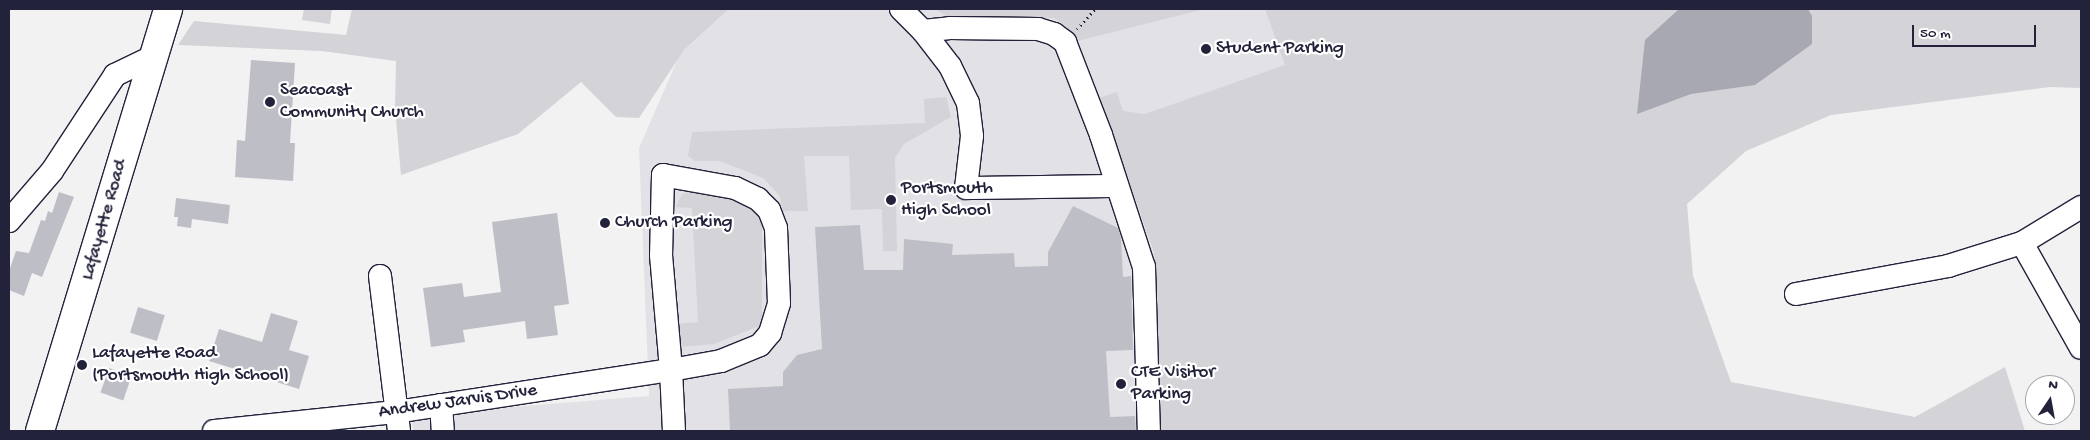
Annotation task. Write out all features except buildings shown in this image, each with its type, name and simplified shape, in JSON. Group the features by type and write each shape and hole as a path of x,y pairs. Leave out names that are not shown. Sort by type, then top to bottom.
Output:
{"main road":[{"name":"Lafayette Road","path":"40,431 95,258 152,57 168,9"}],"street":[{"path":"900,9 923,31 950,66 968,103 972,136 966,188 1117,186"},
{"path":"923,31 950,28 1038,29 1054,34 1064,42 1117,186 1144,267 1149,431"},
{"path":"9,221 52,171 115,75 152,57"},
{"path":"671,370 721,361 760,345 775,321 779,274 776,228 769,210 758,199 713,182 663,174 660,255 671,370 674,431"},
{"path":"1796,294 1948,266 2022,243 2081,207"},
{"path":"2022,243 2081,348"},
{"path":"380,276 397,421"},
{"name":"Andrew Jarvis Drive","path":"214,431 397,421 441,405 671,370"},
{"path":"441,405 443,431"}],"path":[{"path":"1064,42 1095,9"}],"shaded area":[{"path":"304,9 332,9 330,24 302,20"},
{"path":"352,9 729,9 684,50 639,118 616,117 581,82 518,134 401,175 395,108 396,61 322,51 178,45 194,21 346,35"},
{"name":"Portsmouth High School","path":"729,9 1272,9 1292,69 1159,251 1176,431 413,431 412,415 649,396 639,148 680,54"},
{"path":"934,9 1204,9 1074,42 1065,26 1054,18 951,18"},
{"path":"1265,9 2081,9 2081,88 2050,87 1831,115 1746,151 1687,204 1693,276 1731,382 1915,417 2005,367 2025,431 1160,431 1157,278 1154,252 1099,98 1117,92 1123,111 1145,114 1285,65"},
{"path":"1679,9 1808,9 1812,16 1812,44 1755,85 1691,94 1637,114 1645,40"},
{"path":"946,97 951,117 904,144 895,158 897,251 883,251 882,209 851,210 849,156 804,156 808,211 783,211 779,195 763,178 720,161 695,161 688,156 692,132 925,123 924,99"},
{"path":"697,190 710,191 749,207 762,220 762,325 714,344 678,347 676,324 698,322 692,208 676,207 682,194"}],"place":[{"name":"Student Parking","path":"1206,49"},
{"name":"Seacoast Community Church","path":"270,102"},
{"name":"Portsmouth High School","path":"891,200"},
{"name":"Church Parking","path":"605,223"},
{"name":"Lafayette Road (Portsmouth High School)","path":"82,365"},
{"name":"CTE Visitor Parking","path":"1121,384"}]}
